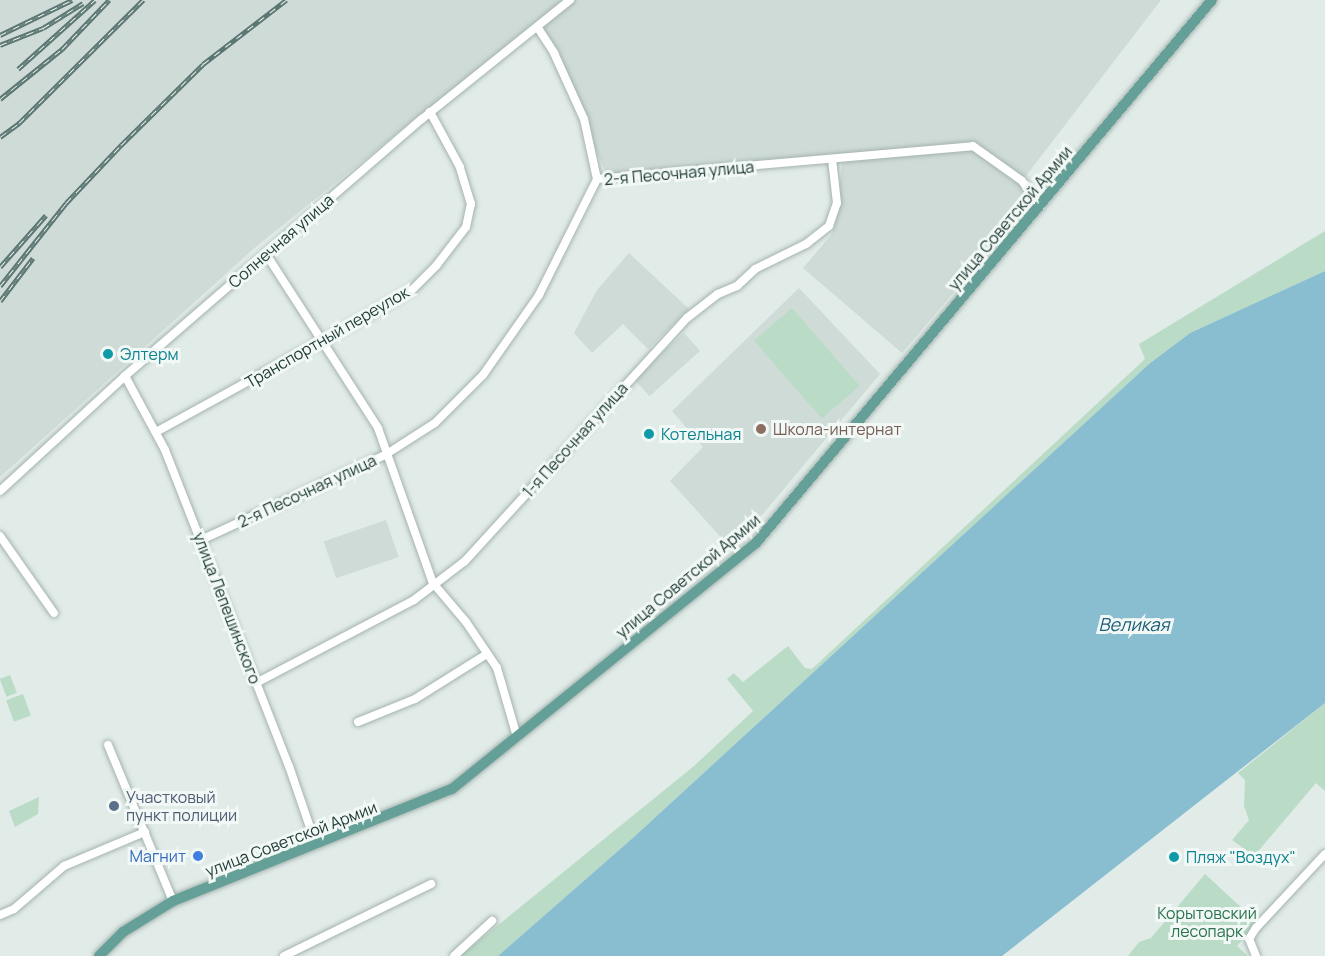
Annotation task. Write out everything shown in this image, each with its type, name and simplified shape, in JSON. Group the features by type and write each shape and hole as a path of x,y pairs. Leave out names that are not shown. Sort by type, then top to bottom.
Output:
{"main road":[{"name":"улица Советской Армии","path":"99,956 123,932 172,901 452,789 756,543 1212,0"}],"street":[{"name":"Солнечная улица","path":"0,491 125,376 430,112 538,28 570,0"},
{"path":"538,28 554,53 584,119 597,179"},
{"name":"Транспортный переулок","path":"156,432 413,289 466,227 471,204 460,167 430,112"},
{"name":"2-я Песочная улица","path":"201,540 385,455 435,423 483,375 539,295 597,179 973,146 1022,181 1040,206"},
{"name":"1-я Песочная улица","path":"256,683 414,600 433,583 465,561 687,318 718,294 737,286 755,269 806,244 829,226 837,203 832,159"},
{"path":"266,254 378,428 385,455 433,583 497,668 517,737"},
{"name":"улица Лепешинского","path":"125,376 156,432 201,540 316,845"},
{"path":"0,536 54,613"},
{"path":"358,722 415,699 487,654"},
{"path":"108,744 172,901"},
{"path":"0,915 14,909 64,866 145,832"},
{"path":"1256,956 1249,939 1256,928 1325,854"},
{"path":"284,956 431,884"},
{"path":"454,956 492,921"}],"shaded area":[{"path":"0,0 1161,0 1022,181 1034,198 902,353 803,268 831,235 836,221 842,163 837,156 607,175 537,21 258,245 0,477"},
{"path":"629,253 689,309 648,349 623,324 592,353 574,333 597,290"},
{"name":"Школа-интернат","path":"799,288 880,374 763,514 727,544 670,481 703,447 672,411"},
{"path":"684,333 700,351 650,396 633,379"},
{"path":"386,520 399,557 336,578 324,541"}],"green space":[{"path":"1325,231 1325,271 1190,333 1149,364 635,836 498,956 460,956 694,766 753,711 727,679 734,673 743,682 788,646 805,668 812,669 1145,359 1139,344"},
{"path":"792,308 860,386 822,419 754,341"},
{"path":"10,675 17,693 7,697 0,679"},
{"path":"23,694 31,716 14,722 6,700"},
{"path":"1325,703 1325,791 1316,783 1254,856 1232,840 1249,820 1244,806 1245,780 1238,773"},
{"path":"39,797 38,814 15,827 9,811"},
{"name":"Корытовский лесопарк","path":"1205,874 1257,922 1237,946 1248,956 1128,956 1139,942 1151,938"}],"water":[{"name":"Великая","path":"1325,271 1325,703 1002,956 498,956 635,836 1149,364 1190,333"}],"railway":[{"path":"0,35 72,0"},
{"path":"18,69 95,0"},
{"path":"0,99 62,49 109,0"},
{"path":"0,137 19,123 143,0"},
{"path":"0,286 66,203 121,145 203,64 286,0"},
{"path":"0,45 43,28 83,3"},
{"path":"0,267 46,215"},
{"path":"0,301 33,258"}],"place":[{"name":"Элтерм","path":"108,354"},
{"name":"Школа-интернат","path":"761,429"},
{"name":"Котельная","path":"649,434"},
{"name":"Участковый пункт полиции","path":"114,806"},
{"name":"Магнит","path":"198,856"},
{"name":"Пляж \"Воздух\"","path":"1174,857"}]}
